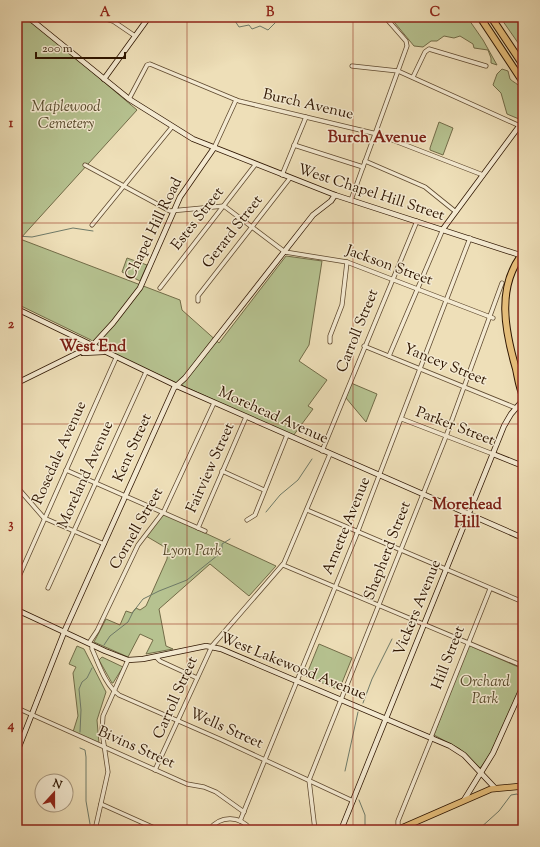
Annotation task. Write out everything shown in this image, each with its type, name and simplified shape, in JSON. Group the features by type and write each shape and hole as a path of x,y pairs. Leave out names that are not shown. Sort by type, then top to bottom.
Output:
{"highway":[{"path":"480,17 523,82"},
{"path":"491,17 523,65"},
{"path":"522,255 508,288 505,315 509,340 523,396"},
{"path":"523,342 523,381"}],"main road":[{"path":"398,830 464,800 495,788 523,786"}],"street":[{"name":"West Chapel Hill Street","path":"28,17 129,99 172,127 214,148 282,176 335,195 522,255"},
{"path":"97,17 113,21 136,36"},
{"path":"104,79 149,17"},
{"path":"286,17 296,17"},
{"path":"351,200 407,43 385,17"},
{"path":"413,77 429,49 486,66"},
{"name":"Burch Avenue","path":"129,99 150,64 236,100 375,134 483,175"},
{"path":"352,66 398,71 521,124 443,229 389,356"},
{"path":"214,148 236,100"},
{"path":"282,176 306,117"},
{"path":"92,226 172,127"},
{"path":"294,145 363,168"},
{"name":"Chapel Hill Road","path":"17,383 92,346 140,288 174,211 187,186 214,148"},
{"path":"365,162 425,187 456,212"},
{"path":"85,165 124,187 174,211 224,206"},
{"name":"Estes Street","path":"160,288 255,165"},
{"name":"Gerard Street","path":"198,301 198,296 290,178"},
{"name":"Kent Street","path":"17,752 65,632 175,386 185,378 313,215 331,201 335,195"},
{"name":"Jackson Street","path":"224,206 284,252 347,262 492,318"},
{"name":"Carroll Street","path":"322,451 364,346 417,221"},
{"name":"Arnette Avenue","path":"240,821 358,532 470,238"},
{"path":"330,342 330,336 342,305 347,262"},
{"name":"Shepherd Street","path":"315,830 309,780 380,605 464,386 492,318 502,283"},
{"name":"Morehead Avenue","path":"17,309 60,328 103,352 175,386 523,538"},
{"name":"Yancey Street","path":"364,346 517,407"},
{"path":"77,353 103,352"},
{"name":"Rosedale Avenue","path":"17,581 116,358"},
{"name":"Moreland Avenue","path":"48,588 146,372"},
{"name":"Vickers Avenue","path":"341,830 506,422 523,400"},
{"name":"Cornell Street","path":"90,644 138,545 163,512 214,403"},
{"name":"Fairview Street","path":"198,528 246,417"},
{"name":"Parker Street","path":"402,419 523,466"},
{"path":"247,520 255,515 287,435"},
{"name":"Carroll Street","path":"156,770 212,646 283,565 330,454"},
{"path":"66,470 205,531"},
{"path":"222,471 264,490"},
{"path":"17,487 44,518 104,544"},
{"path":"307,510 523,602"},
{"path":"283,565 523,666"},
{"name":"Hill Street","path":"398,830 398,820 490,588"},
{"name":"West Lakewood Avenue","path":"17,610 128,660 156,657 212,646 431,737 460,752 495,788"},
{"path":"90,644 114,691"},
{"path":"156,657 160,661 197,678"},
{"path":"95,830 108,772 102,731 103,716 125,671 128,660"},
{"path":"464,800 493,753 523,686"},
{"name":"Wells Street","path":"114,691 353,801"},
{"name":"Bivins Street","path":"17,708 187,784 204,787 216,792 244,812"},
{"path":"100,804 159,830"},
{"path":"209,830 216,823 230,819 240,821 251,830"}],"green space":[{"name":"Maplewood Cemetery","path":"17,17 25,17 46,33 137,110 20,239 180,300 182,310 219,343 286,256 322,261 309,345 299,361 327,380 308,406 313,409 293,436 102,349 91,340 17,304"},
{"path":"390,17 467,17 483,40 497,65 491,63 488,50 474,48 473,44 460,36 454,38 444,36 437,41 431,41 423,47 414,46"},
{"path":"500,17 505,17 510,21 518,18 523,19 523,50"},
{"path":"502,69 508,71 510,79 522,90 524,103 519,119 507,114 501,93 493,85 497,74"},
{"path":"439,122 453,128 443,155 430,150"},
{"path":"127,258 147,265 140,281 122,272"},
{"path":"351,383 377,394 366,422 346,398"},
{"name":"Lyon Park","path":"164,514 276,566 249,596 210,564 159,609 166,646 173,649 146,654 153,640 140,634 128,657 94,642 106,619 120,625 126,611 132,613 136,608 140,610 146,606 167,559 168,549 146,536"},
{"path":"319,644 352,658 339,690 306,676"},
{"name":"Orchard Park","path":"468,645 523,669 523,682 516,701 498,740 480,768 460,749 434,735"},
{"path":"77,646 84,649 106,692 97,720 99,744 73,732 78,716 73,673 76,667 69,664"},
{"path":"102,657 123,667 113,683 99,660"}],"waterway":[{"path":"228,17 229,20 235,21 239,27 249,25 252,29 260,26 268,30 275,23"},
{"path":"17,236 32,237 73,228 93,231"},
{"path":"266,512 280,495 298,480 312,459"},
{"path":"104,645 110,636 128,622 133,612 143,599 187,580 218,555 222,548 222,544 230,539"},
{"path":"363,703 372,679 392,639"},
{"path":"80,732 81,710 79,689 92,668"},
{"path":"345,771 358,712"},
{"path":"80,748 85,750 86,757 86,801 90,824"},
{"path":"478,830 499,811 511,795 517,794 523,799"},
{"path":"359,800 365,815 365,830"}],"district":[{"name":"Burch Avenue","path":"377,138"},
{"name":"West End","path":"93,347"},
{"name":"Morehead Hill","path":"467,514"}]}
